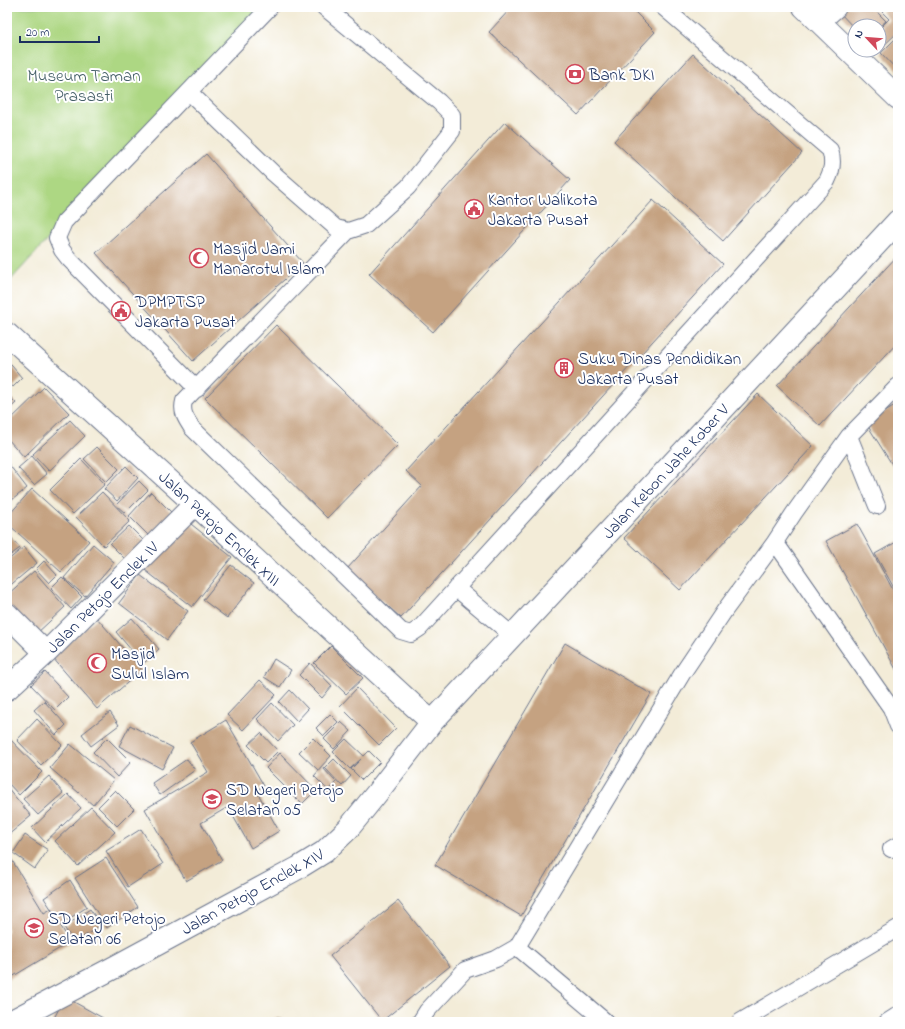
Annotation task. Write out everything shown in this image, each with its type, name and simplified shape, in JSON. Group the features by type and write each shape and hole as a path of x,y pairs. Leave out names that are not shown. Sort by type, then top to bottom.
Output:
{"street":[{"path":"819,12 898,98"},
{"name":"Jalan Kebon Jahe Kober V","path":"432,722 898,221"},
{"name":"Jalan Petojo Enclek XIII","path":"7,334 195,504 432,722"},
{"name":"Jalan Petojo Enclek IV","path":"7,689 46,653 195,504"},
{"path":"7,614 46,653"},
{"name":"Jalan Petojo Enclek XIV","path":"10,1022 298,868 324,852 348,829 432,722"}],"lane":[{"path":"197,389 62,250 57,238 64,222 270,7"},
{"path":"324,7 439,102 452,115 452,131 408,187 366,225 348,231 184,401 183,410 185,417 192,428 401,631 411,634 456,588 827,182 831,173 833,158 830,150 663,7"},
{"path":"189,92 273,173 336,228 348,231"},
{"path":"420,1022 427,1011 466,970 496,958 517,947 682,674 725,610 775,542 849,436 898,386"},
{"path":"849,436 877,506"},
{"path":"775,542 894,707 898,726"},
{"path":"456,588 512,635"},
{"path":"740,1022 898,928"},
{"path":"517,947 606,1022"},
{"path":"887,1022 898,1015"}],"green space":[{"name":"Museum Taman Prasasti","path":"7,7 260,7 7,284"}],"building":[{"name":"Bank DKI","path":"512,7 630,7 655,32 578,115 489,32"},
{"path":"843,7 872,7 883,18 847,18 847,21 838,11"},
{"path":"887,7 898,7 898,32 887,42 887,21 889,19 882,12"},
{"path":"898,36 898,71 886,58 887,58 887,47"},
{"path":"693,54 802,153 723,241 614,141"},
{"path":"505,122 570,180 433,332 369,274"},
{"name":"Masjid Jami Manarotul Islam","path":"206,154 303,263 193,361 96,253"},
{"name":"Suku Dinas Pendidikan Jakarta Pusat","path":"653,200 723,264 401,618 347,569 422,486 406,471"},
{"path":"898,255 898,342 820,426 777,386"},
{"path":"276,325 398,445 327,518 205,398"},
{"path":"7,360 22,378 13,387 7,380"},
{"path":"44,387 69,413 24,457 7,438 7,423"},
{"path":"7,394 16,403 7,411"},
{"path":"758,394 813,446 680,590 624,538"},
{"path":"898,403 898,474 866,423"},
{"path":"70,420 85,436 49,471 33,454"},
{"path":"97,447 119,469 106,482 84,459"},
{"path":"32,456 47,474 34,485 18,468"},
{"path":"81,459 105,484 73,514 50,490"},
{"path":"7,462 27,488 7,504"},
{"path":"126,466 138,478 117,501 104,489"},
{"path":"139,481 148,490 125,513 116,505"},
{"path":"32,489 89,541 61,572 7,523 7,517"},
{"path":"102,492 130,521 104,546 76,517"},
{"path":"151,492 172,513 149,536 129,516"},
{"path":"186,520 232,557 192,607 145,570"},
{"path":"857,524 898,599 898,673 826,541"},
{"path":"129,526 145,542 127,561 110,544"},
{"path":"7,533 20,548 8,557 7,555"},
{"path":"898,541 898,595 875,554"},
{"path":"93,544 114,562 85,596 64,578"},
{"path":"24,547 37,563 7,588 7,561"},
{"path":"44,561 57,575 49,583 36,569"},
{"path":"231,565 254,583 227,618 203,600"},
{"path":"34,571 65,607 35,635 7,603 7,595"},
{"path":"140,575 188,611 167,640 119,603"},
{"path":"62,577 82,597 71,609 51,588"},
{"name":"Masjid Sulul Islam","path":"97,618 142,670 97,709 52,657"},
{"path":"132,618 159,649 143,664 116,632"},
{"path":"565,643 651,694 521,916 435,865"},
{"path":"331,646 363,678 346,694 314,663"},
{"path":"274,659 291,670 280,687 264,677"},
{"path":"310,663 332,686 322,698 299,675"},
{"path":"45,672 68,697 55,710 31,685"},
{"path":"260,680 276,695 243,730 227,715"},
{"path":"357,688 396,728 379,745 340,706"},
{"path":"290,690 308,709 297,721 279,702"},
{"path":"44,701 66,725 56,735 34,710"},
{"path":"272,703 293,725 278,741 257,719"},
{"path":"110,712 119,725 91,746 82,734"},
{"path":"330,714 338,722 324,736 316,728"},
{"path":"37,719 62,745 41,765 17,740"},
{"name":"SD Negeri Petojo Selatan 05","path":"226,720 264,786 256,790 279,831 251,848 228,807 201,823 222,860 186,881 145,809 208,772 190,742"},
{"path":"341,722 351,731 334,749 324,739"},
{"path":"130,725 173,748 162,769 119,746"},
{"path":"261,733 278,751 266,763 248,745"},
{"path":"7,736 42,772 19,795 7,782"},
{"path":"107,738 131,762 117,777 93,752"},
{"path":"313,738 331,756 318,770 299,752"},
{"path":"346,739 364,756 369,751 380,762 362,780 351,769 361,759 350,769 333,752"},
{"path":"70,744 114,780 93,805 50,768"},
{"path":"280,753 316,790 302,804 266,768"},
{"path":"187,759 195,770 160,795 152,783"},
{"path":"334,759 351,776 342,786 325,768"},
{"path":"322,767 336,782 328,790 314,776"},
{"path":"49,776 63,793 38,815 23,799"},
{"path":"7,787 31,816 7,836"},
{"path":"115,790 134,809 117,826 98,807"},
{"path":"68,794 81,808 45,842 32,828"},
{"path":"91,807 115,832 78,866 55,841"},
{"path":"141,829 163,864 128,887 106,851"},
{"path":"25,835 48,850 35,869 13,853"},
{"name":"SD Negeri Petojo Selatan 06","path":"7,852 44,913 51,909 70,942 7,980"},
{"path":"106,858 138,907 107,928 75,878"},
{"path":"70,880 87,907 61,924 44,898"},
{"path":"398,901 450,966 382,1021 330,956"},
{"path":"90,909 101,925 74,943 64,927"},
{"path":"65,997 110,1022 52,1022"},
{"path":"278,1017 288,1022 265,1022"}],"place":[{"name":"Bank DKI","path":"575,74"},
{"name":"Kantor Walikota Jakarta Pusat","path":"474,209"},
{"name":"Masjid Jami Manarotul Islam","path":"199,258"},
{"name":"DPMPTSP Jakarta Pusat","path":"121,311"},
{"name":"Suku Dinas Pendidikan Jakarta Pusat","path":"564,368"},
{"name":"Masjid Sulul Islam","path":"97,663"},
{"name":"SD Negeri Petojo Selatan 05","path":"212,799"},
{"name":"SD Negeri Petojo Selatan 06","path":"34,928"}]}
